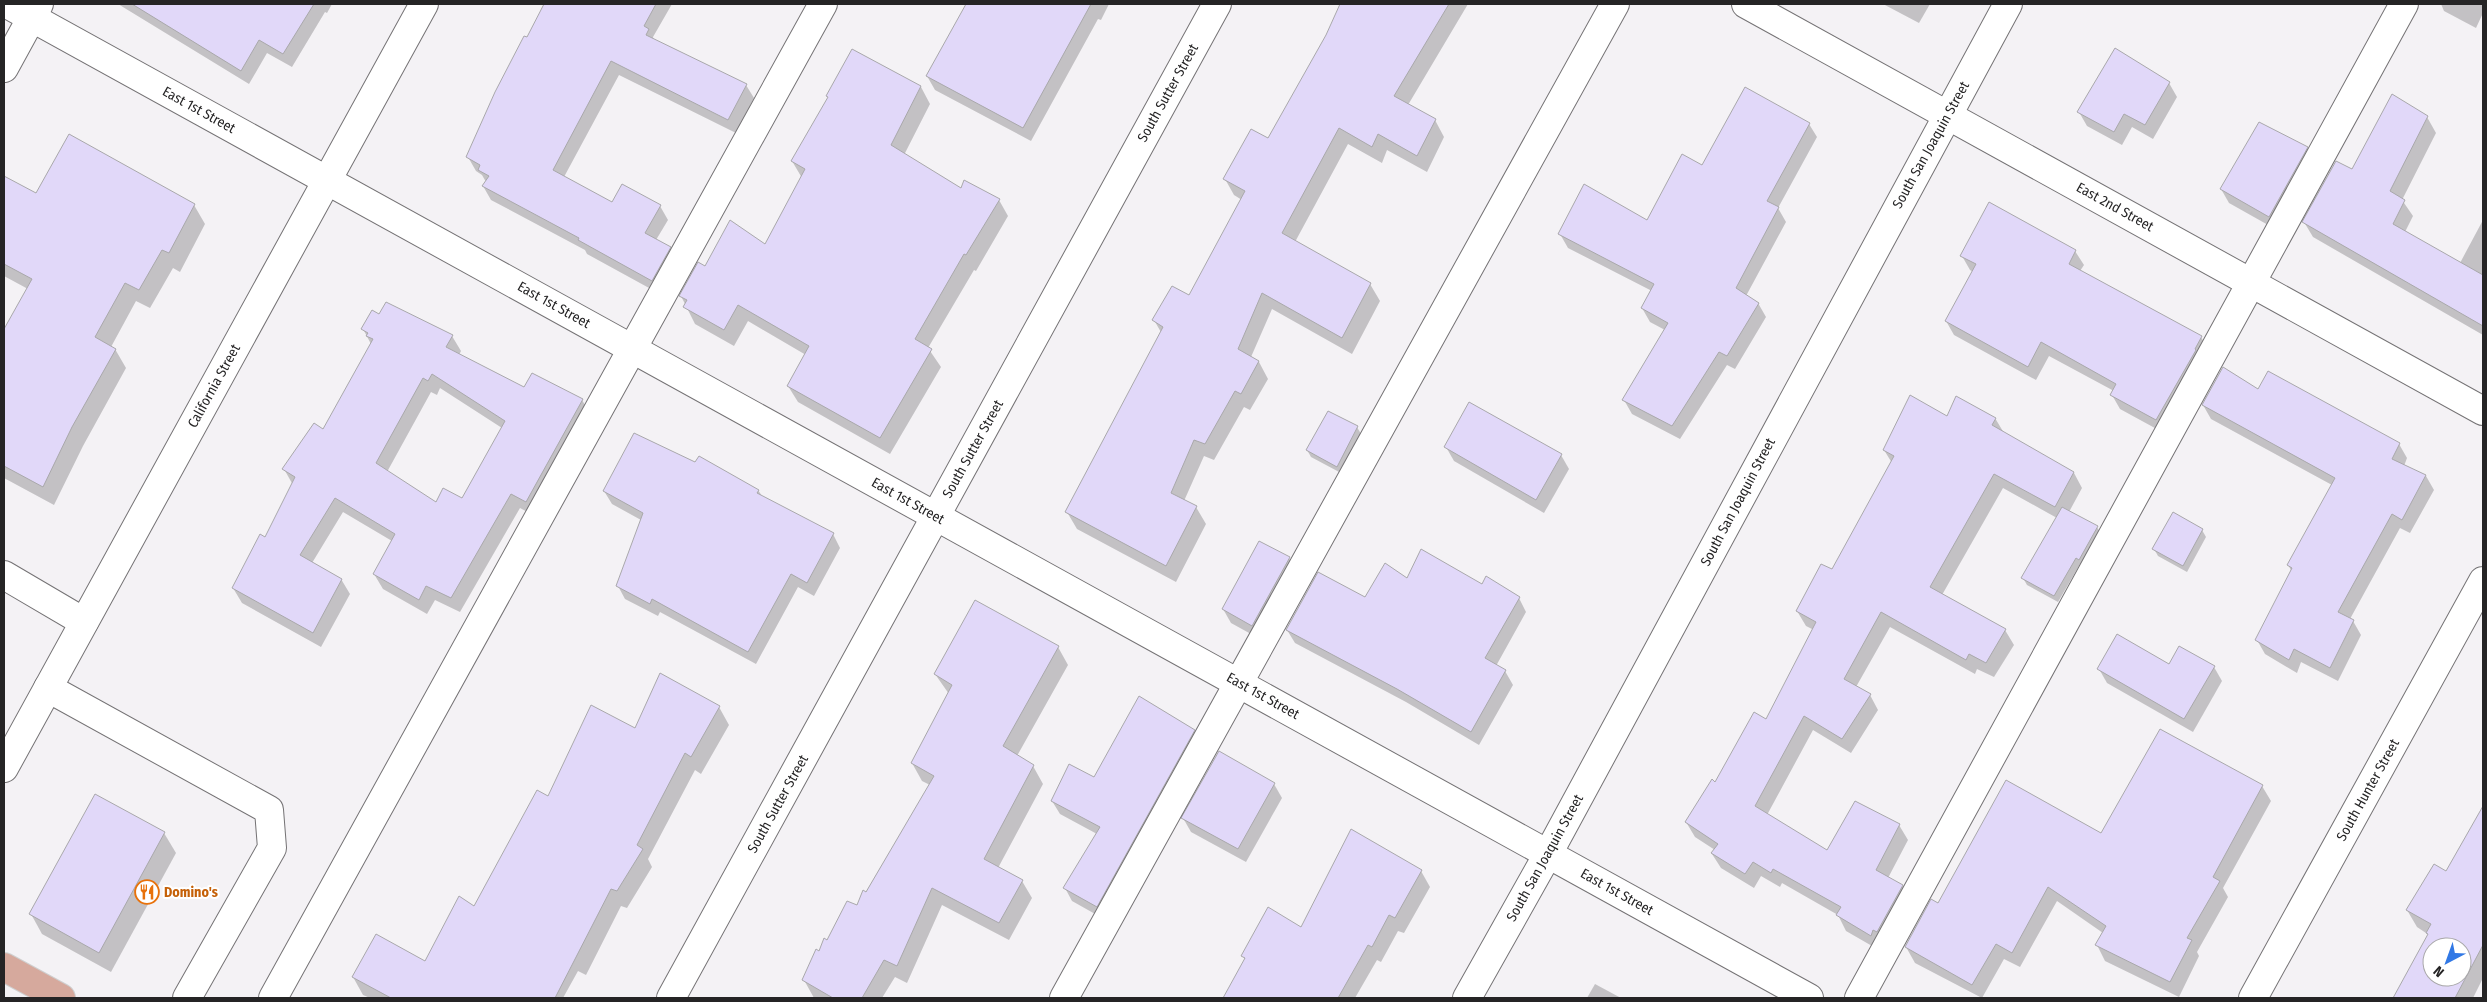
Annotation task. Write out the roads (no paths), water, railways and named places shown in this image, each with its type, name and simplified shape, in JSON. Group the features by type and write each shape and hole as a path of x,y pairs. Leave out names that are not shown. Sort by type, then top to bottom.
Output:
{"main road":[{"path":"4,967 61,998"}],"street":[{"name":"East 1st Street","path":"7,4 35,10 327,180 1809,998"},
{"name":"California Street","path":"7,755 48,688 424,4"},
{"path":"273,998 823,4"},
{"name":"South Sutter Street","path":"671,998 1217,4"},
{"path":"1064,998 1240,684 1615,4"},
{"name":"East 2nd Street","path":"1746,4 2483,411"},
{"name":"South San Joaquin Street","path":"1466,998 1548,854 2008,4"},
{"path":"1859,998 2404,4"},
{"path":"4,68 35,10"},
{"path":"4,575 84,622"},
{"name":"South Hunter Street","path":"2253,998 2483,581"},
{"path":"48,688 269,810 272,848 187,998"}],"place":[{"name":"Domino's","path":"147,892"}]}
